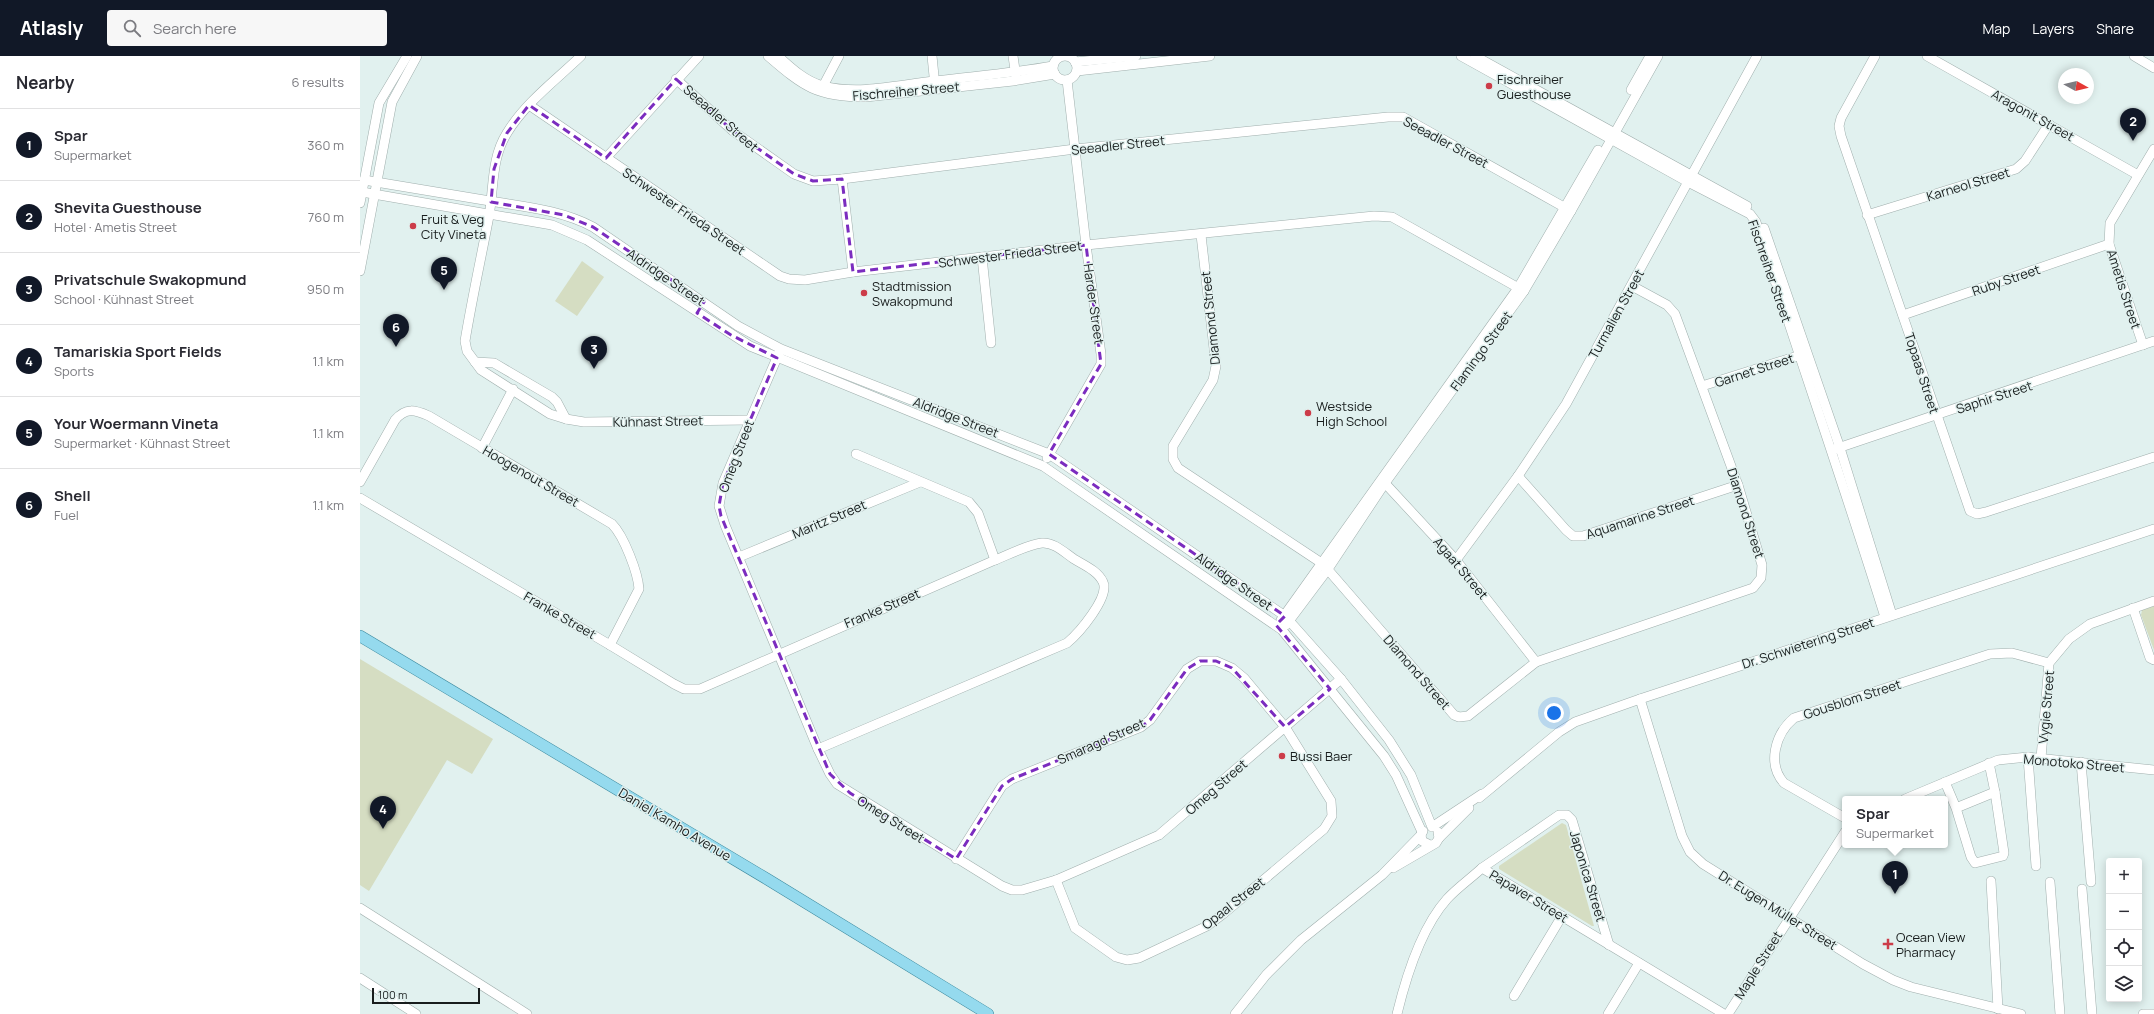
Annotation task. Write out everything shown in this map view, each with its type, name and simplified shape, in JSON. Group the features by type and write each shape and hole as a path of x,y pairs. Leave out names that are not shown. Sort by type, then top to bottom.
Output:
{"main road":[{"name":"Daniel Kamho Avenue","path":"360,636 760,875 988,1014"}],"street":[{"path":"360,203 380,103 393,77 407,56"},
{"path":"360,271 387,118 392,102 402,81 418,56"},
{"name":"Kühnast Street","path":"581,56 529,105 514,123 501,143 494,169 489,214 464,342 467,351 481,370 550,414 566,419 584,422 749,420"},
{"path":"606,158 676,79 699,56"},
{"name":"Fischreiher Street","path":"768,56 796,80 821,89 846,90 935,85 1016,77 1054,70"},
{"name":"Fischreiher Street","path":"778,56 802,76 821,89"},
{"path":"821,89 839,56"},
{"path":"932,56 935,85"},
{"path":"1013,56 1016,77"},
{"path":"1065,56 1072,58 1076,66 1074,77 1067,80 1058,78 1054,70 1056,60 1065,56"},
{"path":"1076,66 1136,56"},
{"path":"1076,66 1210,56"},
{"name":"Fischreiher Street","path":"1461,56 1690,178 1750,214 1756,222 1836,449 1889,616"},
{"name":"Fischreiher Street","path":"1475,56 1610,135"},
{"name":"Turmalien Street","path":"1456,560 1518,476 1566,404 1757,56"},
{"name":"Topaas Street","path":"1874,56 1841,118 1839,126 1867,215 1970,511 1977,514 2154,457"},
{"name":"Aragonit Street","path":"1927,56 2138,175"},
{"path":"2134,56 2154,68"},
{"name":"Flamingo Street","path":"1279,628 1325,567 1383,481 1521,290 1610,135 1650,58"},
{"path":"393,77 402,81"},
{"name":"Seeadler Street","path":"676,79 733,131 794,174 813,181 842,180 1075,149 1388,117 1403,117 1568,210"},
{"name":"Harder Street","path":"1043,466 1101,364 1067,80"},
{"name":"Schwester Frieda Street","path":"529,105 780,276 789,279 801,280 853,272 1086,245 1201,235 1374,216 1392,217 1521,290"},
{"name":"Karneol Street","path":"1867,215 2016,169 2025,162 2049,124"},
{"name":"Ametis Street","path":"2143,345 2109,244 2110,223 2154,148"},
{"name":"Aldridge Street","path":"364,180 564,214 593,227 738,326 781,348 1050,454 1287,618 1340,679 1401,757 1432,827"},
{"path":"842,180 853,272"},
{"name":"Aldridge Street","path":"362,192 552,225 570,231 587,240 732,336 777,358 1043,466 1279,628 1384,756 1396,775 1422,833"},
{"name":"Diamond Street","path":"1201,235 1216,366 1213,380 1173,446 1173,459 1178,468 1325,567 1454,715 1459,717 1468,716 1536,662 1753,588 1761,578 1762,565 1738,485 1675,314 1667,305 1632,286"},
{"name":"Ruby Street","path":"1903,315 2109,244"},
{"path":"982,257 991,343"},
{"path":"697,313 704,302"},
{"name":"Saphir Street","path":"1836,449 2154,341"},
{"name":"Omeg Street","path":"781,348 723,483 719,506 725,525 818,749 830,774 837,784 956,859 1012,890 1022,890 1056,880 1159,835 1340,679"},
{"name":"Garnet Street","path":"1702,386 1802,354"},
{"path":"475,362 494,363 552,397 557,402 566,419"},
{"path":"482,448 513,390"},
{"name":"Hoogenout Street","path":"360,482 395,420 408,410 429,416 606,520 617,529 638,580 639,589 610,645"},
{"path":"856,454 970,502 978,513 995,560"},
{"name":"Aquamarine Street","path":"1518,476 1572,536 1583,536 1738,485"},
{"name":"Agaat Street","path":"1383,481 1456,560 1536,662"},
{"name":"Maritz Street","path":"739,557 920,482"},
{"name":"Franke Street","path":"360,498 674,684 690,690 700,688 995,560 1040,543 1048,543 1098,574 1104,583 1104,592 1101,601 1075,637 1067,643 818,749"},
{"name":"Dr. Schwietering Street","path":"1432,827 1482,794 1559,732 1575,722 1889,616 2154,529"},
{"name":"Vygie Street","path":"2041,758 2049,662 2069,639 2090,624 2154,601"},
{"path":"2133,608 2150,658 2154,660"},
{"name":"Gousblom Street","path":"1842,816 1784,783 1777,775 1774,763 1776,745 1783,727 1794,718 1990,654 2012,653 2049,662"},
{"name":"Smaragd Street","path":"956,859 1002,786 1012,779 1141,726 1150,720 1187,669 1200,661 1216,661 1232,668 1244,678 1285,726"},
{"name":"Dr. Eugen Müller Street","path":"1640,699 1682,836 1690,852 1703,864 1789,916 1863,964 1893,980 1912,987 2020,1014"},
{"name":"Opaal Street","path":"1056,880 1075,928 1116,957 1127,960 1139,958 1207,926 1324,830 1332,816 1331,801 1285,726"},
{"path":"2028,757 2036,866"},
{"name":"Monotoko Street","path":"1912,796 1998,760 2028,757 2154,770"},
{"path":"2081,762 2091,882"},
{"path":"1945,782 1956,808 1971,857 1975,863 2001,858 2004,853 1989,763"},
{"path":"1956,808 1995,792"},
{"name":"Dr. Schwietering Street","path":"1439,838 1482,794"},
{"name":"Japonica Street","path":"1482,868 1559,815 1567,815 1572,820 1609,945"},
{"path":"1235,1014 1266,975 1301,940 1382,875 1430,845 1436,843 1439,838 1437,830 1432,827 1427,828 1382,875"},
{"path":"1422,833 1424,843 1430,845"},
{"path":"1789,916 1842,836"},
{"name":"Papaver Street","path":"1397,1014 1406,979 1436,913 1448,899 1482,868 1724,1014"},
{"path":"1991,881 1998,1009"},
{"path":"2050,882 2060,1014"},
{"path":"2082,889 2092,1014"},
{"path":"360,908 527,1014"},
{"path":"1514,996 1562,916"},
{"name":"Maple Street","path":"1728,1014 1789,916"},
{"path":"1608,1014 1639,962"},
{"path":"360,978 416,1014"},
{"path":"2143,1014 2154,1014"}],"highlighted area":[{"path":"676,79 733,131 794,174 813,181 842,179 853,272 1086,245 1101,364 1049,454 1285,616 1276,625 1330,689 1285,727 1232,668 1216,661 1200,661 1187,669 1150,720 1141,727 1012,779 1002,786 956,859 850,793 830,774 721,516 719,506 723,483 777,358 731,335 697,313 704,302 593,227 564,215 491,202 494,169 507,133 529,105 606,158"}],"green space":[{"path":"582,261 604,277 577,316 555,301"},
{"path":"2154,606 2154,650 2141,615 2142,610"},
{"path":"360,659 493,739 472,774 447,760 369,891 360,885"},
{"path":"1562,823 1566,825 1594,926 1499,869 1499,866"}],"place":[{"name":"Fischreiher Guesthouse","path":"1489,86"},
{"name":"Shevita Guesthouse","path":"2133,141"},
{"name":"Fruit & Veg City Vineta","path":"413,226"},
{"name":"Your Woermann Vineta","path":"444,290"},
{"name":"Stadtmission Swakopmund","path":"864,293"},
{"name":"Shell","path":"396,347"},
{"name":"Privatschule Swakopmund","path":"594,369"},
{"name":"Westside High School","path":"1308,413"},
{"name":"Bussi Baer","path":"1282,756"},
{"name":"Tamariskia Sport Fields","path":"383,829"},
{"name":"Spar","path":"1895,894"},
{"name":"Ocean View Pharmacy","path":"1888,944"}]}
